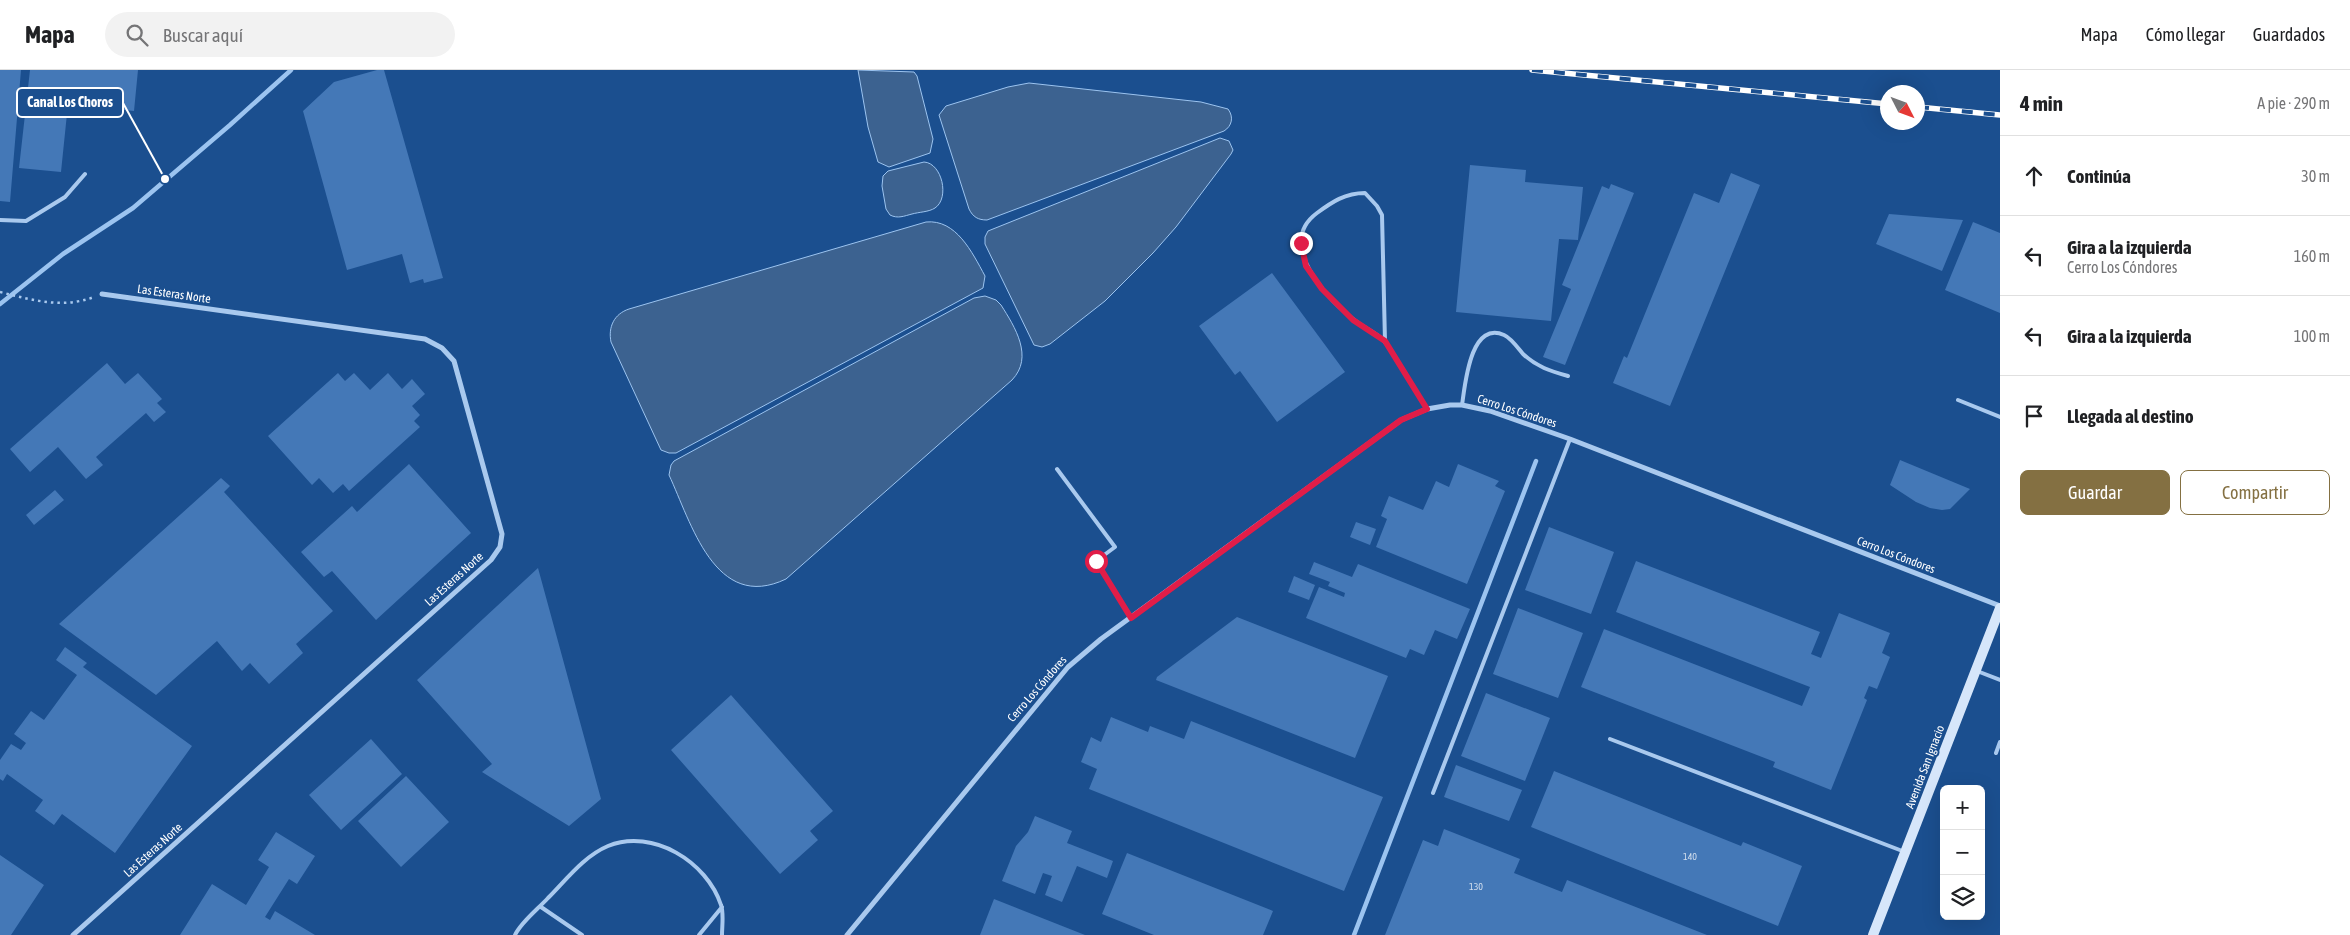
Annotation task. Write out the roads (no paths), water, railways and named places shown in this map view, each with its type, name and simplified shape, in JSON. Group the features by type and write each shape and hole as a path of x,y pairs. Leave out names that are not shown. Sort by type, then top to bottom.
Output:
{"main road":[{"name":"Avenida San Ignacio","path":"1873,935 2000,607"}],"street":[{"name":"Las Esteras Norte","path":"73,935 491,560 500,547 502,534 454,361 442,348 425,339 102,294"},
{"name":"Cerro Los Cóndores","path":"847,935 1056,680 1080,656 1401,420 1427,409 1462,405 1490,411 1570,440 2000,607"}],"lane":[{"path":"0,220 26,221 64,197 85,174"},
{"path":"1385,341 1382,215 1377,206 1365,193 1353,193 1335,200 1313,216 1305,227 1301,243 1306,266 1322,289 1353,320 1385,341 1427,409"},
{"path":"1462,405 1471,352 1483,337 1495,333 1504,335 1543,369 1568,376"},
{"path":"1958,400 2000,417"},
{"path":"1433,793 1570,440"},
{"path":"1057,469 1115,547 1096,561 1131,618"},
{"path":"1976,671 2000,680"},
{"path":"1610,739 1905,852"},
{"path":"1996,753 2000,742"},
{"path":"515,935 587,858 609,846 638,840 680,854 712,884 722,906 722,935"},
{"path":"699,935 722,906"},
{"path":"541,907 582,935"}],"water":[{"path":"858,70 914,72 917,76 933,139 930,153 889,167 878,162 868,127"},
{"path":"1029,83 1201,102 1228,109 1231,121 1229,127 1224,131 987,220 978,219 969,209 939,115 946,106 1008,87"},
{"path":"1220,138 1229,141 1233,150 1231,154 1176,227 1153,253 1105,301 1050,344 1042,347 1034,345 985,244 985,237 988,231"},
{"path":"924,162 935,168 939,174 943,189 940,203 935,208 927,211 901,217 890,215 886,209 882,186 883,176 888,171"},
{"path":"926,222 937,222 946,226 962,239 975,257 985,276 983,288 676,453 661,450 611,342 611,326 619,314 629,309"},
{"path":"985,296 996,300 1001,305 1012,323 1020,342 1022,362 1012,380 786,579 761,586 741,584 724,573 709,557 697,538 687,516 669,475 674,461 974,298"}],"waterway":[{"path":"0,304 63,254 133,208 291,70"},
{"path":"1354,935 1536,461"}],"railway":[{"path":"1532,70 1880,103"},
{"path":"1925,108 2000,115"}],"place":[{"name":"Canal Los Choros","path":"165,179"}]}
